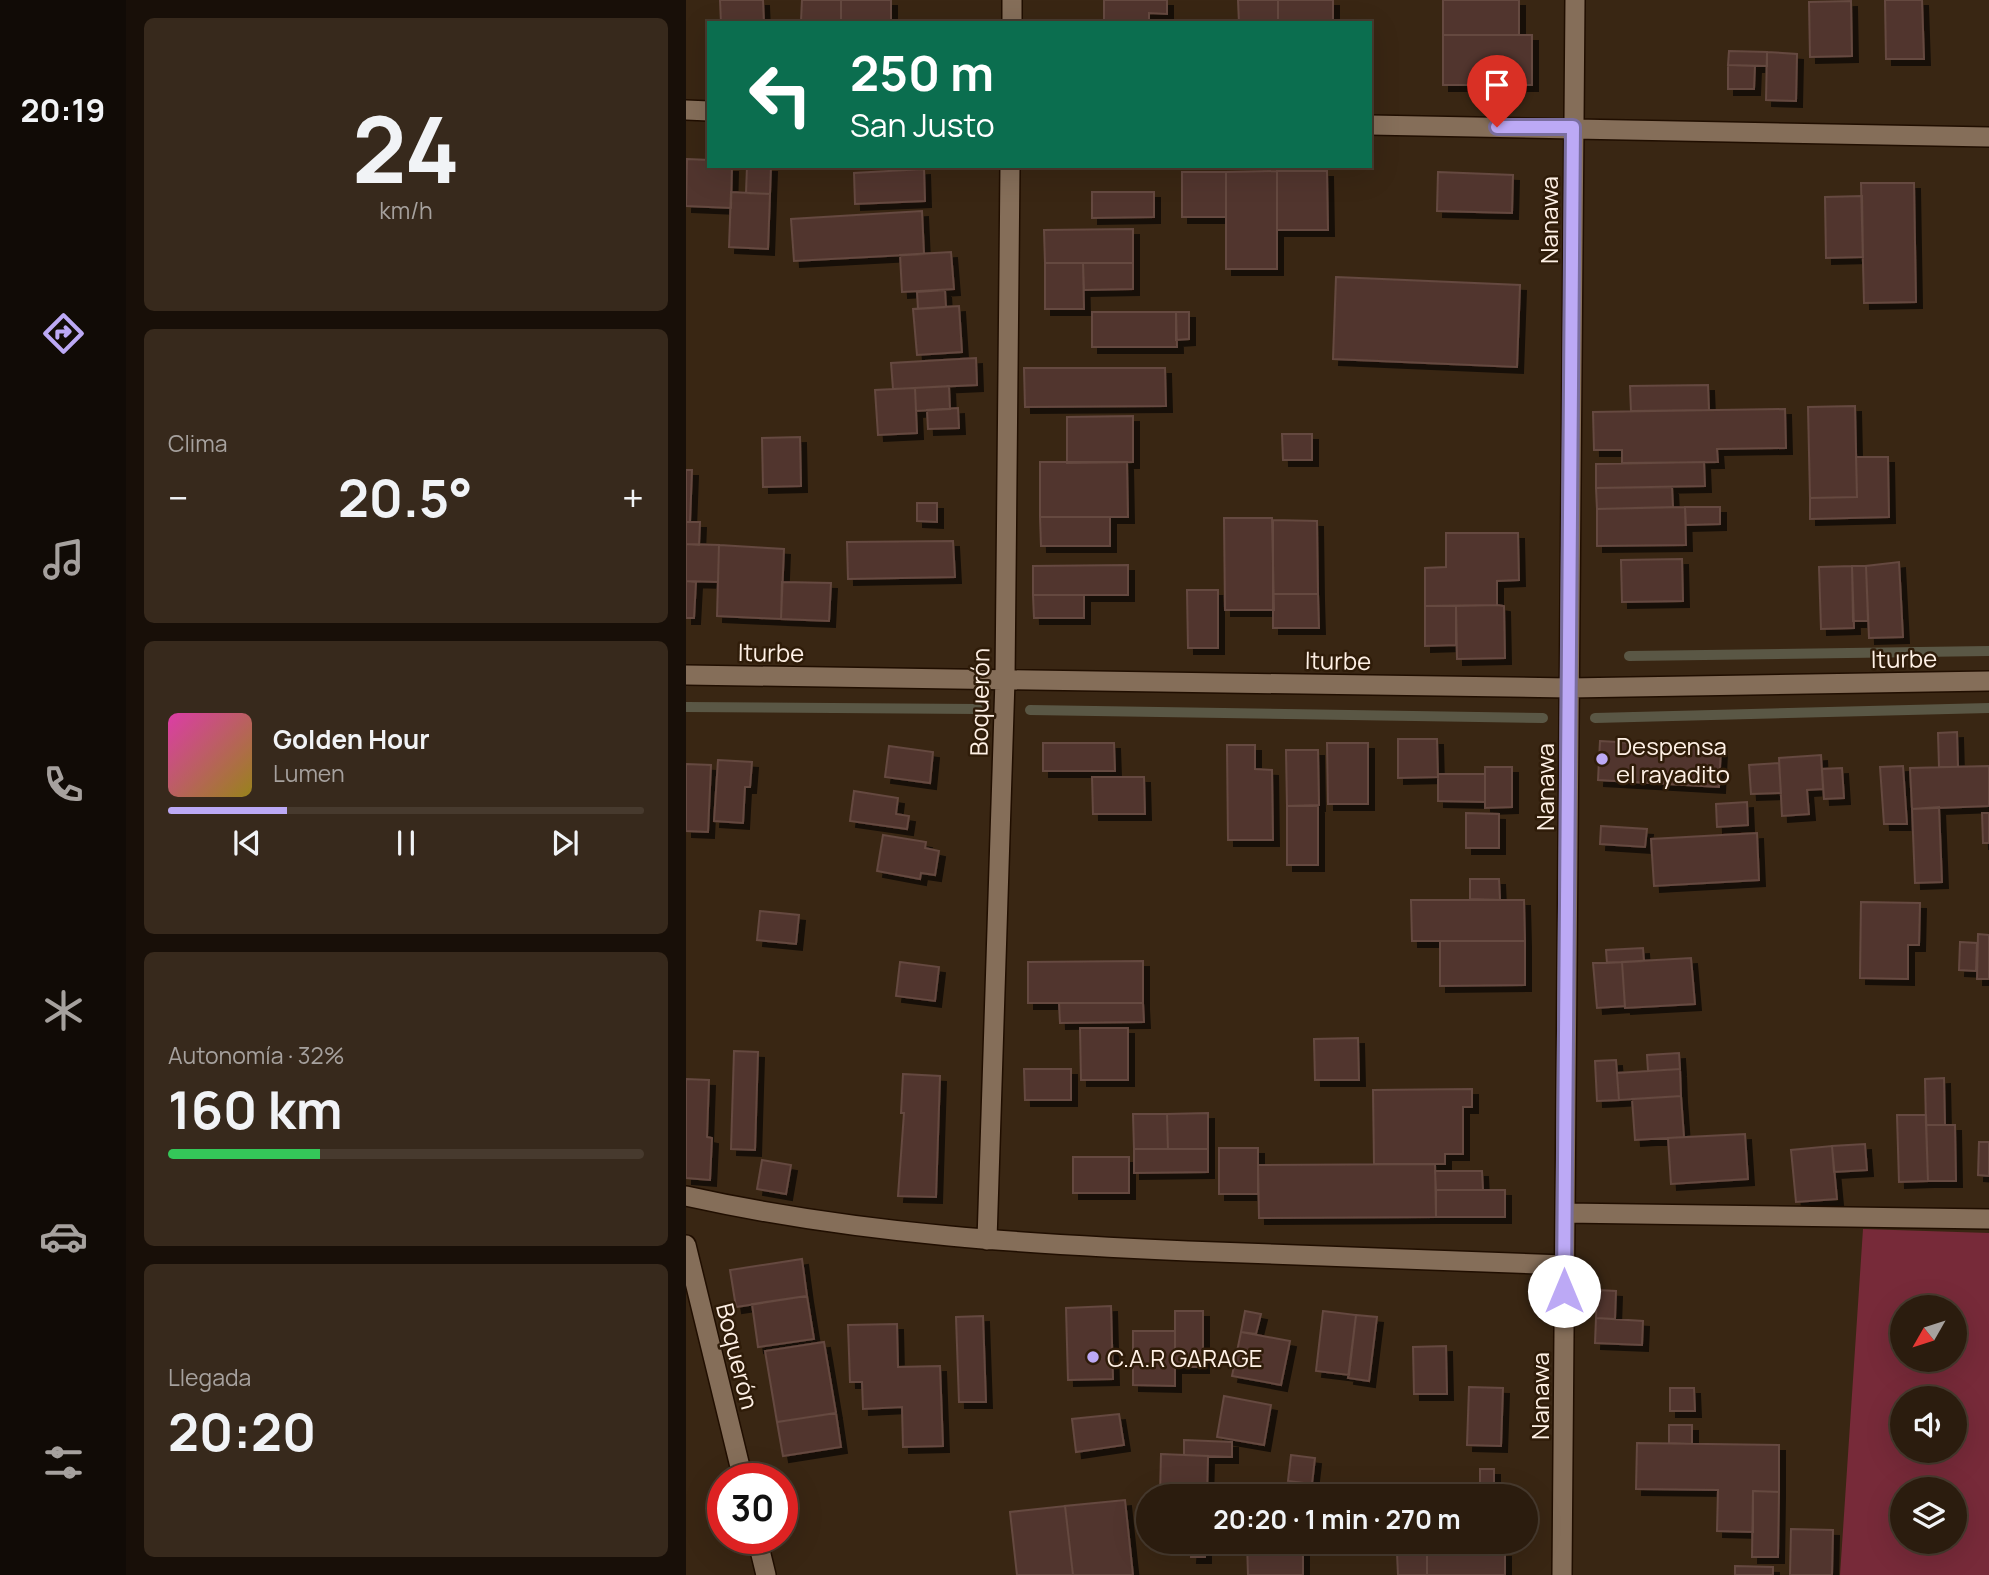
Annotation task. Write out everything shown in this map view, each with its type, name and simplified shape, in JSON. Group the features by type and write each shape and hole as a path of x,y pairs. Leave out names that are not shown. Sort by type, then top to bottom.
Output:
{"street":[{"path":"1012,0 1012,21"},
{"name":"Nanawa","path":"1562,1575 1575,0"},
{"path":"686,110 707,111"},
{"path":"1372,125 1989,137"},
{"name":"Boquerón","path":"987,1240 1005,680 1010,168"},
{"name":"Iturbe","path":"686,675 1569,688 1989,681"},
{"path":"686,1196 777,1216 987,1240 1091,1247 1564,1265"},
{"path":"1565,1213 1989,1219"},
{"name":"Boquerón","path":"686,1245 739,1463"},
{"path":"761,1554 766,1575"}],"shaded area":[{"path":"1863,1229 1989,1233 1989,1575 1840,1575"}],"building":[{"path":"720,0 763,0 764,21 721,21"},
{"path":"802,0 841,0 841,21 801,21"},
{"path":"841,0 891,0 891,21 841,21"},
{"path":"1104,0 1167,0 1167,14 1149,13 1149,21 1104,21"},
{"path":"1238,0 1278,0 1278,21 1239,21"},
{"path":"1278,0 1333,0 1333,21 1278,21"},
{"path":"1443,0 1519,0 1519,35 1443,35"},
{"path":"1885,0 1922,0 1924,59 1886,59"},
{"path":"1851,1 1852,56 1810,57 1809,2"},
{"path":"1443,35 1532,35 1532,85 1443,85"},
{"path":"1729,51 1767,52 1767,66 1728,65"},
{"path":"1767,52 1797,54 1796,101 1766,100"},
{"path":"1728,65 1755,66 1754,89 1728,89"},
{"path":"687,159 707,160 707,168 732,168 731,208 686,206"},
{"path":"747,168 771,168 770,194 746,193"},
{"path":"924,169 925,201 855,204 854,173"},
{"path":"1277,171 1327,171 1328,230 1277,230"},
{"path":"1277,171 1277,269 1226,269 1226,172"},
{"path":"1182,172 1226,172 1226,217 1182,217"},
{"path":"1438,172 1513,175 1512,213 1437,211"},
{"path":"1861,183 1914,183 1916,302 1864,303"},
{"path":"731,192 770,194 768,249 729,247"},
{"path":"1092,192 1154,192 1154,217 1092,218"},
{"path":"1862,196 1863,257 1826,258 1825,197"},
{"path":"922,211 924,254 794,261 791,219"},
{"path":"1133,229 1133,263 1045,263 1044,230"},
{"path":"951,252 954,289 902,292 900,255"},
{"path":"1045,263 1083,263 1084,309 1045,309"},
{"path":"1083,263 1133,263 1133,289 1084,290"},
{"path":"1336,277 1520,285 1517,367 1333,359"},
{"path":"945,290 946,307 918,309 917,292"},
{"path":"959,306 962,352 917,355 913,309"},
{"path":"1092,312 1176,312 1177,347 1092,347"},
{"path":"1176,312 1189,312 1189,339 1176,340"},
{"path":"976,358 977,385 893,389 891,363"},
{"path":"1024,368 1165,368 1166,406 1025,407"},
{"path":"1708,385 1709,410 1631,411 1630,386"},
{"path":"949,386 950,409 916,411 915,388"},
{"path":"915,388 917,433 878,435 875,390"},
{"path":"1855,406 1857,497 1810,498 1808,407"},
{"path":"958,408 959,428 928,429 927,410"},
{"path":"1785,409 1786,448 1717,449 1718,462 1622,463 1622,450 1594,450 1593,412"},
{"path":"1133,416 1133,462 1067,463 1067,417"},
{"path":"1282,434 1312,434 1312,460 1283,460"},
{"path":"800,437 801,486 763,487 762,438"},
{"path":"1856,457 1888,457 1889,517 1810,519 1810,498 1857,497"},
{"path":"1040,462 1127,462 1128,517 1040,517"},
{"path":"1704,462 1705,486 1596,488 1596,464"},
{"path":"686,470 692,470 690,522 686,522"},
{"path":"1672,487 1673,507 1597,509 1596,488"},
{"path":"917,503 937,503 937,522 917,521"},
{"path":"1685,507 1720,507 1720,524 1686,525"},
{"path":"1685,507 1686,545 1597,546 1597,509"},
{"path":"1040,517 1110,517 1110,546 1041,546"},
{"path":"1224,518 1272,518 1274,610 1225,610"},
{"path":"1273,520 1317,521 1318,594 1273,594"},
{"path":"686,522 700,522 699,545 686,544"},
{"path":"1446,533 1518,533 1519,580 1497,581 1497,605 1425,606 1425,568 1446,567"},
{"path":"953,541 955,577 848,579 847,542"},
{"path":"686,544 719,545 718,582 686,581"},
{"path":"719,545 784,549 781,619 717,616"},
{"path":"1682,559 1683,601 1622,602 1621,560"},
{"path":"1899,562 1903,637 1869,638 1866,566"},
{"path":"1128,565 1128,595 1033,595 1033,566"},
{"path":"1852,566 1854,628 1821,629 1819,567"},
{"path":"1852,566 1866,566 1868,621 1853,621"},
{"path":"686,581 696,582 694,618 686,618"},
{"path":"782,582 831,583 829,621 781,619"},
{"path":"1187,590 1218,590 1218,648 1188,648"},
{"path":"1273,594 1318,594 1319,628 1273,628"},
{"path":"1033,595 1084,595 1084,618 1034,618"},
{"path":"1425,606 1456,606 1456,645 1425,646"},
{"path":"1456,606 1504,606 1505,658 1457,659"},
{"path":"1957,732 1958,767 1939,767 1938,733"},
{"path":"1398,739 1437,739 1438,777 1398,778"},
{"path":"1600,741 1721,748 1719,787 1598,780"},
{"path":"1043,743 1114,743 1115,771 1043,771"},
{"path":"1327,743 1368,743 1368,804 1328,804"},
{"path":"1227,745 1255,745 1255,769 1272,770 1273,840 1228,840"},
{"path":"889,746 933,752 930,783 885,777"},
{"path":"1286,750 1318,750 1319,805 1287,806"},
{"path":"1821,755 1823,789 1807,790 1809,814 1782,816 1779,758"},
{"path":"718,760 752,762 750,787 745,787 743,823 714,821"},
{"path":"1779,763 1781,793 1751,794 1749,765"},
{"path":"686,764 711,765 708,832 686,831"},
{"path":"1903,766 1907,824 1884,824 1880,767"},
{"path":"1989,766 1989,806 1912,809 1910,768"},
{"path":"1485,767 1512,767 1512,807 1485,808"},
{"path":"1842,768 1844,798 1824,799 1822,769"},
{"path":"1438,774 1485,774 1485,802 1438,801"},
{"path":"1092,777 1144,777 1145,814 1093,814"},
{"path":"854,791 898,798 896,814 909,816 907,829 850,821"},
{"path":"1747,802 1748,825 1717,827 1716,804"},
{"path":"1287,806 1318,806 1318,865 1287,865"},
{"path":"1939,807 1942,882 1915,883 1912,809"},
{"path":"1466,813 1499,814 1499,848 1466,848"},
{"path":"1982,813 1989,813 1989,843 1983,843"},
{"path":"1601,826 1647,829 1645,847 1600,844"},
{"path":"1757,833 1759,880 1654,886 1651,839"},
{"path":"883,835 926,842 925,848 939,851 935,875 921,873 920,879 877,871"},
{"path":"1470,879 1499,879 1500,900 1470,899"},
{"path":"1411,900 1524,900 1525,941 1412,941"},
{"path":"1861,902 1920,903 1919,945 1908,945 1908,979 1860,978"},
{"path":"760,911 799,915 796,944 757,940"},
{"path":"1978,934 1989,935 1989,979 1977,979"},
{"path":"1440,941 1525,941 1525,985 1440,986"},
{"path":"1960,942 1977,943 1976,971 1959,970"},
{"path":"1643,948 1644,961 1607,963 1606,950"},
{"path":"1691,958 1695,1004 1625,1008 1622,962"},
{"path":"1143,961 1143,1003 1028,1003 1028,962"},
{"path":"900,962 939,967 935,1001 896,996"},
{"path":"1622,962 1625,1006 1597,1008 1593,963"},
{"path":"1059,1003 1143,1003 1144,1022 1060,1023"},
{"path":"1080,1028 1128,1028 1128,1080 1081,1080"},
{"path":"1358,1038 1359,1080 1315,1080 1314,1039"},
{"path":"734,1051 758,1052 755,1150 731,1149"},
{"path":"1679,1053 1680,1069 1648,1071 1647,1055"},
{"path":"1616,1060 1619,1100 1597,1101 1595,1061"},
{"path":"1024,1069 1071,1069 1071,1100 1025,1100"},
{"path":"1680,1069 1681,1096 1619,1100 1617,1073"},
{"path":"903,1074 940,1076 936,1197 898,1196 904,1113 901,1113"},
{"path":"1944,1078 1945,1125 1926,1125 1925,1079"},
{"path":"686,1079 709,1080 707,1137 712,1138 710,1180 686,1178"},
{"path":"1472,1089 1472,1107 1463,1107 1463,1154 1445,1154 1445,1164 1374,1164 1373,1090"},
{"path":"1681,1096 1684,1137 1635,1140 1632,1099"},
{"path":"1208,1113 1208,1149 1168,1149 1167,1114"},
{"path":"1133,1114 1167,1114 1168,1149 1134,1149"},
{"path":"1897,1115 1926,1115 1928,1181 1899,1182"},
{"path":"1926,1125 1955,1125 1956,1181 1928,1181"},
{"path":"1745,1134 1748,1179 1671,1184 1668,1138"},
{"path":"1979,1142 1989,1142 1989,1176 1978,1175"},
{"path":"1865,1144 1867,1170 1834,1172 1832,1146"},
{"path":"1832,1146 1837,1199 1796,1202 1791,1150"},
{"path":"1219,1148 1258,1148 1258,1194 1219,1194"},
{"path":"1134,1149 1208,1149 1208,1172 1134,1173"},
{"path":"1073,1157 1129,1157 1129,1193 1073,1193"},
{"path":"762,1160 791,1165 786,1194 757,1189"},
{"path":"1435,1164 1436,1217 1259,1218 1258,1165"},
{"path":"1435,1171 1482,1171 1483,1190 1436,1190"},
{"path":"1436,1190 1505,1190 1505,1217 1436,1217"},
{"path":"802,1259 807,1296 736,1307 730,1270"},
{"path":"1597,1290 1616,1291 1615,1319 1596,1318"},
{"path":"807,1296 814,1339 758,1347 752,1304"},
{"path":"1111,1306 1113,1379 1068,1380 1066,1308"},
{"path":"1175,1311 1203,1311 1203,1367 1175,1367"},
{"path":"1245,1311 1261,1314 1256,1334 1241,1332"},
{"path":"1323,1311 1356,1315 1349,1375 1316,1371"},
{"path":"1356,1315 1377,1317 1369,1381 1348,1378"},
{"path":"983,1316 986,1402 959,1402 956,1317"},
{"path":"1596,1318 1643,1321 1642,1345 1595,1343"},
{"path":"897,1324 898,1367 940,1366 943,1446 903,1447 902,1407 863,1409 862,1382 850,1382 848,1325"},
{"path":"1133,1331 1175,1331 1175,1386 1133,1385"},
{"path":"1241,1332 1290,1341 1281,1385 1232,1376"},
{"path":"824,1342 836,1413 777,1422 765,1351"},
{"path":"1446,1346 1447,1394 1414,1394 1413,1347"},
{"path":"1469,1387 1503,1388 1501,1446 1467,1445"},
{"path":"1670,1388 1694,1388 1695,1411 1670,1411"},
{"path":"1224,1396 1271,1405 1264,1445 1217,1437"},
{"path":"836,1413 841,1447 783,1456 777,1422"},
{"path":"1119,1414 1124,1445 1076,1452 1072,1419"},
{"path":"1669,1425 1692,1425 1692,1444 1669,1443"},
{"path":"1184,1440 1232,1442 1232,1457 1184,1455"},
{"path":"1637,1443 1779,1445 1779,1492 1753,1491 1753,1532 1717,1531 1718,1490 1636,1489"},
{"path":"1161,1454 1208,1456 1207,1484 1160,1484"},
{"path":"1291,1455 1315,1458 1312,1484 1288,1481"},
{"path":"1480,1469 1494,1469 1494,1484 1480,1484"},
{"path":"1753,1491 1779,1492 1778,1557 1752,1557"},
{"path":"1125,1500 1133,1575 1073,1575 1065,1506"},
{"path":"1065,1506 1073,1575 1017,1575 1010,1512"},
{"path":"1791,1529 1833,1530 1832,1575 1790,1575"},
{"path":"1191,1554 1205,1554 1205,1557 1191,1557"},
{"path":"1247,1554 1303,1554 1303,1575 1248,1575"},
{"path":"1397,1554 1427,1554 1427,1575 1398,1575"},
{"path":"1427,1554 1505,1554 1505,1575 1427,1575"},
{"path":"1735,1566 1773,1567 1773,1575 1735,1575"}],"waterway":[{"path":"1629,656 1989,651"},
{"path":"686,707 978,709"},
{"path":"1595,718 1989,708"},
{"path":"1030,710 1543,718"}],"place":[{"name":"Despensa el rayadito","path":"1602,759"},
{"name":"C.A.R GARAGE","path":"1093,1357"}],"route":[{"path":"1497,127 1573,127 1564,1291"}]}
